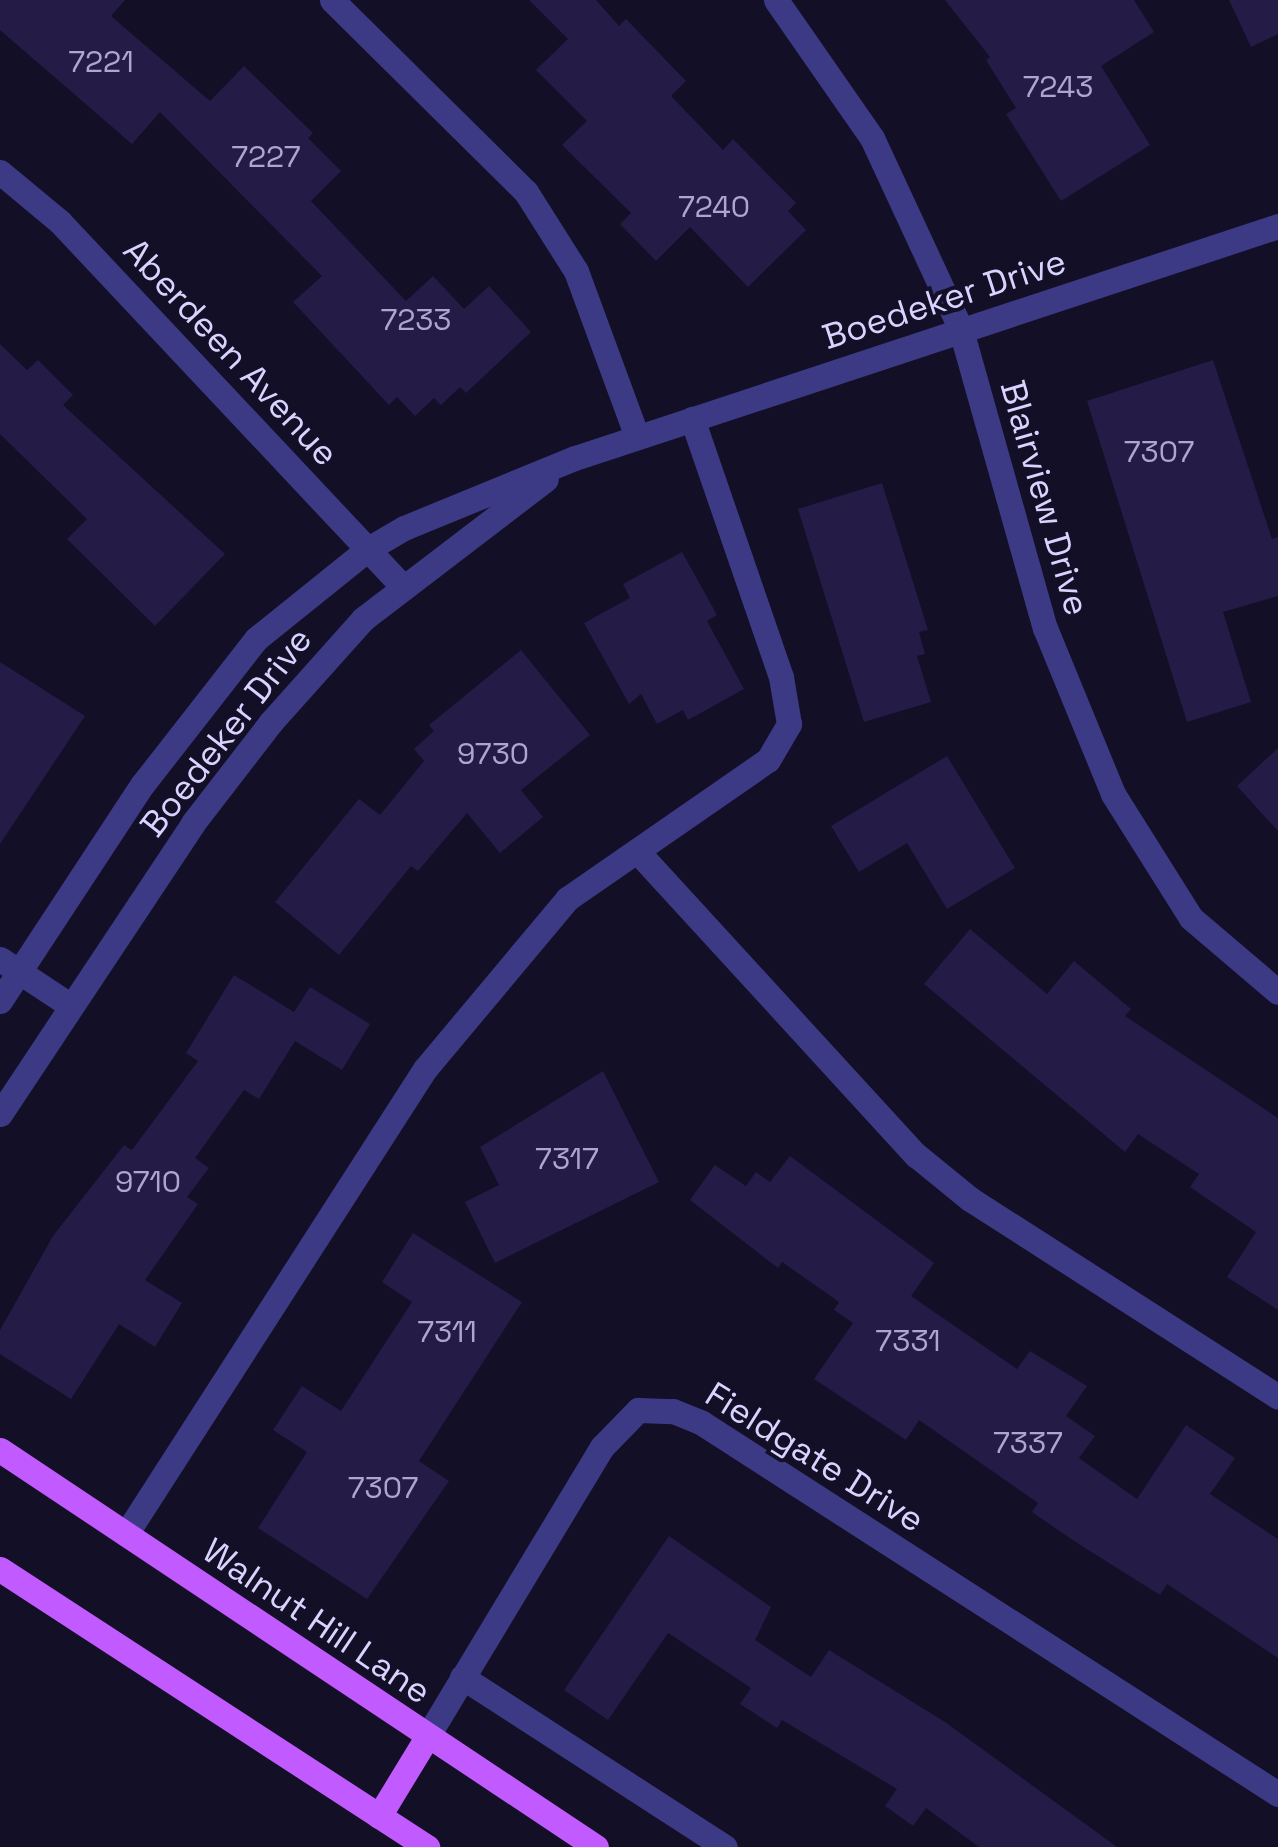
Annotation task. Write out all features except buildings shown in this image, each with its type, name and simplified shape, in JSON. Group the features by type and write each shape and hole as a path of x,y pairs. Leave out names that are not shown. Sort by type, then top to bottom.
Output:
{"main road":[{"name":"Walnut Hill Lane","path":"0,1450 596,1847"},
{"path":"0,1569 428,1847"},
{"path":"379,1816 426,1737"}],"street":[{"path":"332,0 526,192 576,271 637,437"},
{"name":"Blairview Drive","path":"776,0 872,138 960,330 1044,628 1114,794 1190,918 1278,992"},
{"name":"Aberdeen Avenue","path":"0,172 60,222 404,588"},
{"name":"Boedeker Drive","path":"0,1001 10,965 142,785 256,639 368,549 404,528 575,458 960,330 1276,233"},
{"path":"126,1534 424,1068 567,899 768,760 789,724 781,677 692,419"},
{"name":"Boedeker Drive","path":"0,1114 193,823 271,722 363,619 575,458"},
{"path":"637,851 916,1155 970,1200 1278,1397"},
{"path":"10,965 72,1006"},
{"name":"Fieldgate Drive","path":"426,1737 602,1447 638,1410 673,1411 702,1423 1278,1794"},
{"path":"462,1677 725,1847"}]}
